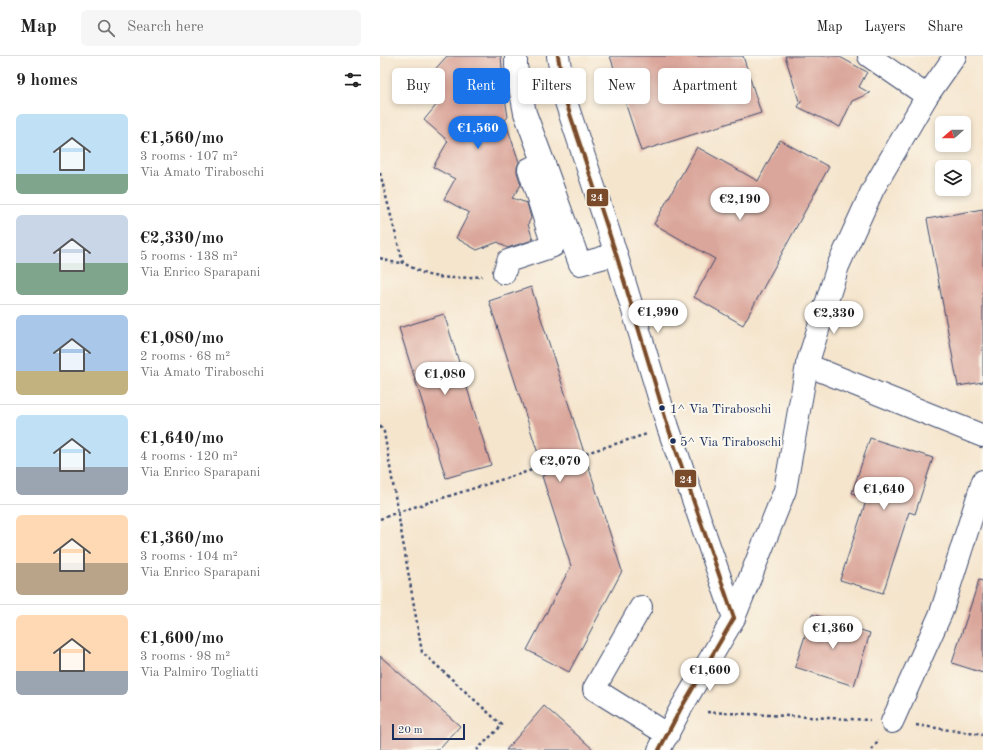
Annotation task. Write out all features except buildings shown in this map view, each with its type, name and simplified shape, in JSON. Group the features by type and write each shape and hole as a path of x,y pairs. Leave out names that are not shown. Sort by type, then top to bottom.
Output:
{"street":[{"path":"516,56 516,66 525,113 580,264 616,254"},
{"path":"558,56 566,102 616,254 668,427 734,618"},
{"path":"869,56 927,96"},
{"path":"641,608 594,689 664,742 680,710 734,618 785,490 807,365 838,266 873,189 927,96 955,56"},
{"path":"504,273 508,261 553,246 529,169 544,164"},
{"path":"807,365 983,436"},
{"path":"892,722 941,613 983,481"}],"path":[{"path":"380,173 403,263"},
{"path":"380,258 391,262 403,263 424,273 444,277 465,278 504,273"},
{"path":"380,426 384,432 422,652 502,725 477,750"},
{"path":"380,520 398,512 668,427"},
{"path":"680,710 892,722 983,735"}],"transit line":[{"name":"24","path":"558,56 566,102 616,254 668,427 734,618"},
{"name":"24","path":"659,750 680,710 734,618"}],"place":[{"name":"1^ Via Tiraboschi","path":"662,408"},
{"name":"5^ Via Tiraboschi","path":"673,441"}]}
